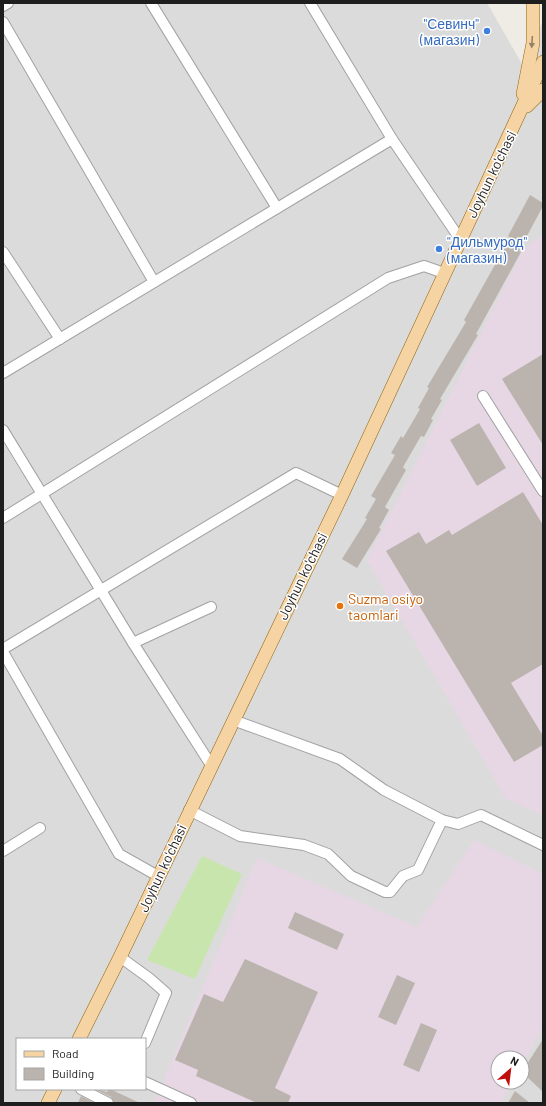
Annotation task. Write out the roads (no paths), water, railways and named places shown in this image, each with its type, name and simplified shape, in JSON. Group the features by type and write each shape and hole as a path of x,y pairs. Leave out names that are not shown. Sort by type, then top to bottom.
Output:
{"main road":[{"path":"521,111 533,43 533,3"},
{"path":"540,3 543,9"},
{"path":"521,111 543,62"},
{"path":"521,111 543,90"},
{"name":"Joyhun ko'chasi","path":"80,1038 120,957 189,810 342,495 444,273 521,111"},
{"path":"48,1103 54,1090"}],"street":[{"path":"3,6 8,3"},
{"path":"152,3 277,208"},
{"path":"310,3 392,140 460,239"},
{"path":"3,22 154,282"},
{"path":"3,373 392,140"},
{"path":"3,252 60,339"},
{"path":"3,518 388,278 424,266 444,273"},
{"path":"483,396 543,491"},
{"path":"3,430 133,643 211,765"},
{"path":"158,876 119,854 3,651 296,473 342,495"},
{"path":"133,643 211,607"},
{"path":"233,720 340,759 384,790 442,820 458,824 481,815 543,845"},
{"path":"189,810 240,836 304,845 328,854 351,876 384,892 390,892 396,883 404,876 418,870 442,820"},
{"path":"3,851 40,828"},
{"path":"120,957 149,978 166,993 146,1041"},
{"path":"146,1082 191,1103"},
{"path":"84,1090 108,1103"}],"place":[{"name":"\"Севинч\" (магазин)","path":"487,31"},
{"name":"\"Дильмурод\" (магазин)","path":"439,249"},
{"name":"Suzma osiyo taomlari","path":"340,606"}]}
